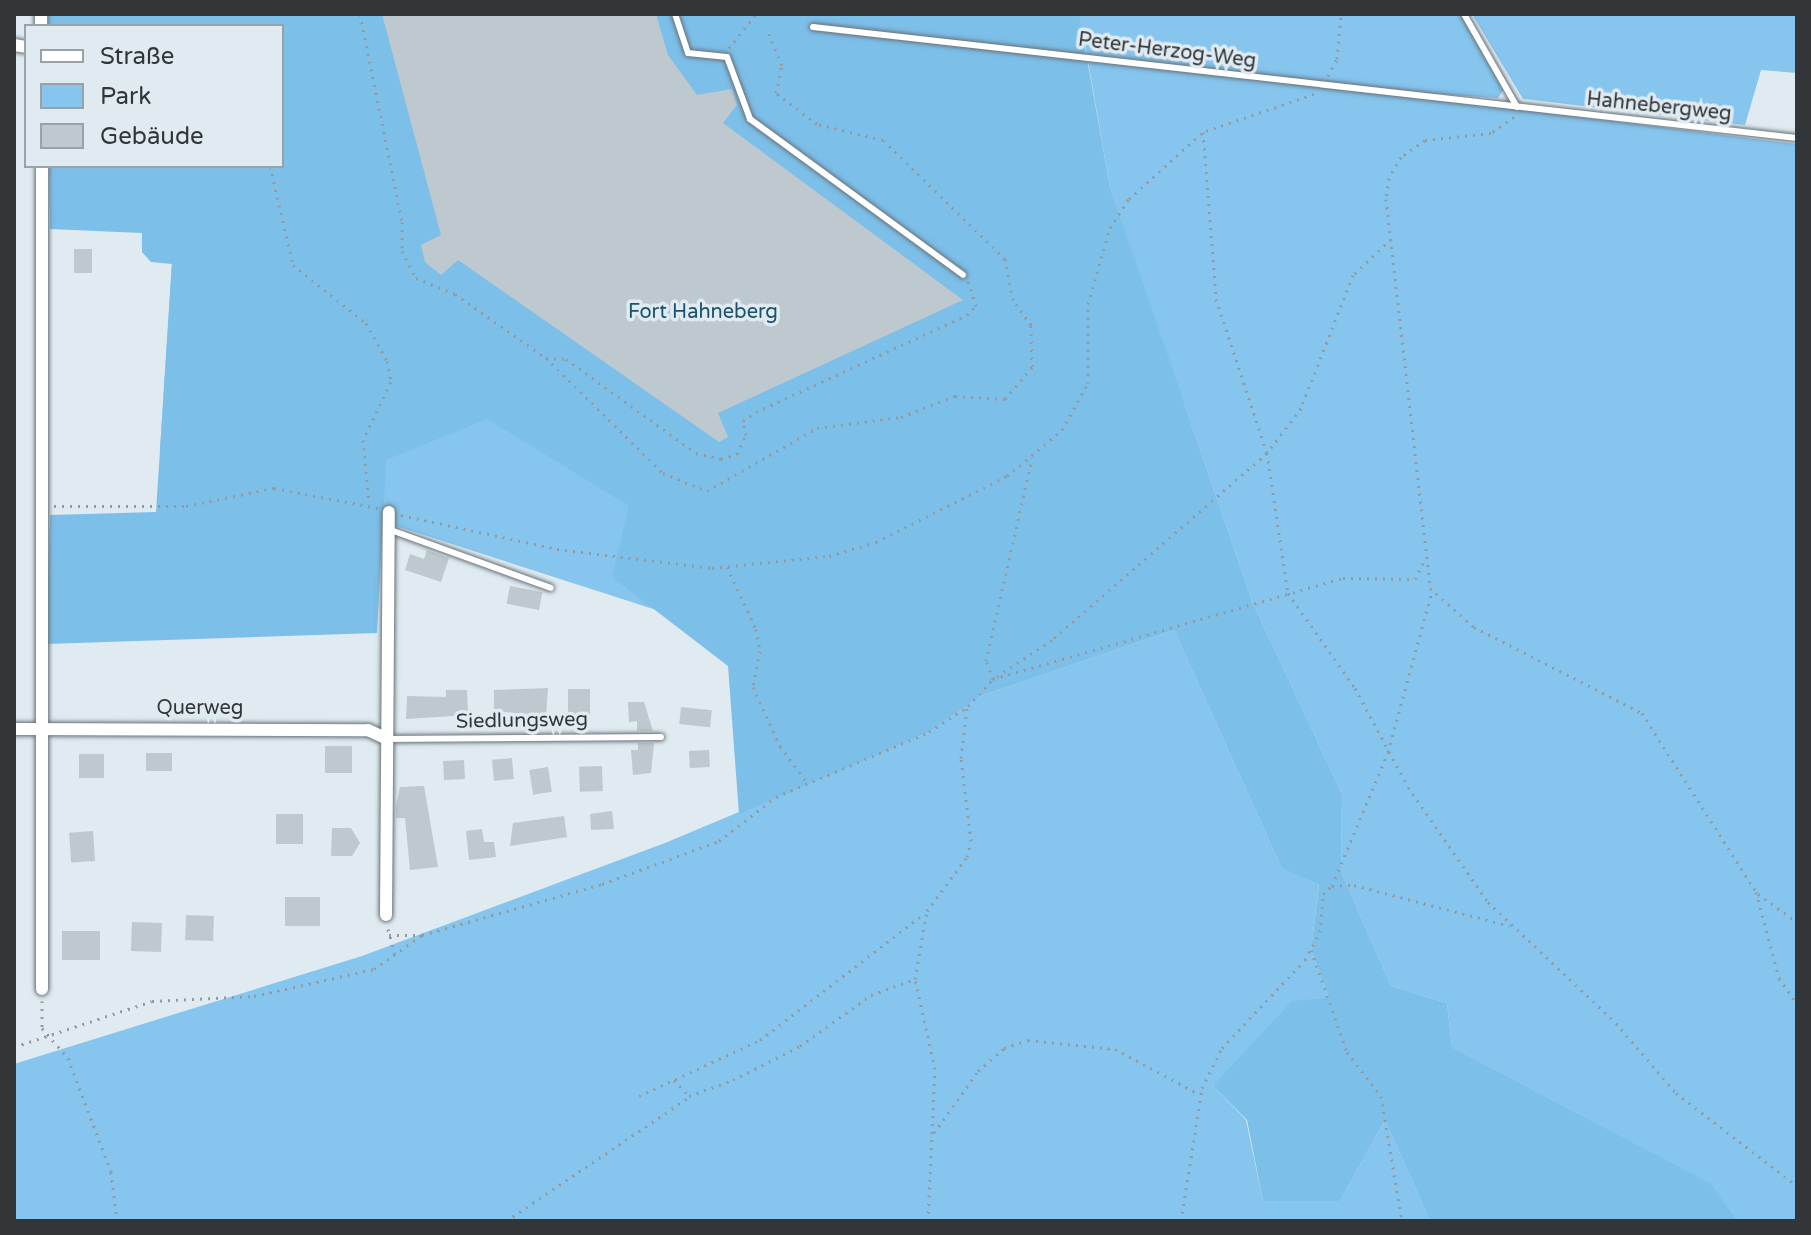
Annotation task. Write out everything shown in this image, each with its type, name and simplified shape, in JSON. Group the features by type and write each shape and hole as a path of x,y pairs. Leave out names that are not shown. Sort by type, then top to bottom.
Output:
{"street":[{"path":"42,168 42,989"},
{"path":"386,915 389,512"},
{"name":"Querweg","path":"14,729 368,730 385,738"}],"lane":[{"path":"675,14 688,53 727,57 750,119 963,275"},
{"path":"1464,14 1517,107"},
{"name":"Peter-Herzog-Weg","path":"813,27 1517,107"},
{"name":"Hahnebergweg","path":"1517,107 1797,138"},
{"path":"388,529 551,588"},
{"name":"Siedlungsweg","path":"385,738 404,744 661,737"}],"path":[{"path":"360,14 402,222 402,251 416,278 455,294 546,358 663,473 707,491 817,428 901,417 955,396 1005,399 1032,367 1031,325 1013,300 1005,259 883,140 817,124 776,93 782,65 769,34"},
{"path":"727,57 731,39 756,14"},
{"path":"44,506 186,506 274,488 369,505 557,549 727,567 829,556 876,542 1032,458 1062,430 1088,383 1088,304 1110,228 1129,199 1203,132 1303,101 1323,85 1337,59 1341,14"},
{"path":"1181,1221 1200,1095 1222,1048 1311,950 1320,932 1323,894 1332,886 1388,752 1432,591 1425,559 1386,199 1401,157 1425,140 1504,128 1517,107"},
{"path":"1203,132 1216,299 1267,453 1288,593 1355,688 1388,752 1471,878 1512,926 1616,1023 1676,1093 1795,1179 1797,1186"},
{"path":"270,168 293,265 366,323 387,361 391,382 363,440 369,505"},
{"path":"395,956 389,935 422,935 602,884 719,841 776,797 929,732 968,706 993,679 1052,640 1267,453 1301,408 1353,275 1391,239"},
{"path":"546,358 566,359 696,453 721,459 737,454 746,435 743,421 756,412 967,315 976,306 975,291 963,275"},
{"path":"993,679 986,661 1032,458"},
{"path":"993,679 1343,578 1415,579 1425,559"},
{"path":"727,567 756,629 760,651 753,687 780,746 807,783"},
{"path":"1432,591 1474,627 1604,688 1642,713 1756,892 1779,978 1797,1004"},
{"path":"639,1096 760,1040 927,911 967,857 971,841 961,758 968,706"},
{"path":"1332,886 1354,885 1512,926"},
{"path":"1756,892 1797,922"},
{"path":"927,911 915,979 935,1069 928,1221"},
{"path":"14,1047 152,1001 254,996 374,969 422,935"},
{"path":"1311,950 1347,1052 1381,1096 1402,1221"},
{"path":"506,1221 610,1148 669,1116 689,1096 800,1046 871,995 915,979"},
{"path":"42,989 46,1034 68,1058 85,1095 111,1172 117,1221"},
{"path":"934,1133 978,1071 1004,1048 1028,1040 1115,1049 1200,1095"},
{"path":"674,1080 689,1096"}],"green space":[{"name":"Fort Hahneberg","path":"48,14 1079,14 1110,187 1252,601 1342,794 1341,871 1391,986 1447,1003 1452,1047 1710,1183 1738,1221 1430,1221 1385,1120 1340,1201 1263,1201 1247,1120 1213,1086 1292,1001 1329,998 1311,950 1319,884 1282,869 1174,630 981,696 929,732 739,814 728,666 612,577 629,506 487,419 386,460 377,633 46,644 50,515 156,512 172,264 151,262 142,252 142,233 50,229 49,168 284,168 284,24 48,24"},
{"path":"188,14 1462,14 1504,89 1498,98 1356,89 1797,144 1797,1221 1738,1221 1709,1183 1452,1047 1447,1003 1391,986 1341,871 1342,794 1252,601 1184,403 731,634 160,450 178,168 284,168 284,24","holes":["1082,27 1110,187 1166,354 1066,87"]},
{"path":"1472,14 1797,14 1797,73 1761,70 1745,125 1523,99"},
{"path":"1174,630 1282,869 1319,883 1311,950 1329,998 1213,1086 1246,1120 1263,1201 1340,1201 1385,1120 1430,1221 14,1221 14,1064 362,956 665,843 929,732 981,696"}],"building":[{"name":"Fort Hahneberg","path":"382,14 656,14 668,55 697,95 732,89 737,105 723,123 963,300 718,413 728,437 719,442 458,260 441,275 425,262 421,245 441,235"},
{"path":"74,249 92,249 92,273 74,273"},
{"path":"427,550 449,558 441,582 405,570 410,554 424,559"},
{"path":"510,586 542,592 539,610 507,604"},
{"path":"548,688 546,716 494,711 494,690"},
{"path":"568,689 590,689 590,725 568,725"},
{"path":"446,690 467,690 468,715 406,719 407,696 446,697"},
{"path":"628,702 644,702 653,731 637,731 637,721 629,722"},
{"path":"681,707 712,710 710,727 679,724"},
{"path":"638,743 654,743 651,773 633,775 631,750 638,750"},
{"path":"325,746 352,746 352,773 325,773"},
{"path":"709,750 710,767 690,768 689,751"},
{"path":"146,753 172,753 172,771 146,771"},
{"path":"79,754 104,754 104,778 79,778"},
{"path":"512,758 514,779 494,781 492,760"},
{"path":"464,760 465,779 444,780 443,761"},
{"path":"602,766 603,791 580,792 579,767"},
{"path":"548,767 552,792 533,795 529,770"},
{"path":"424,786 438,867 410,870 405,818 396,818 396,806 400,787"},
{"path":"612,811 614,829 591,830 590,814"},
{"path":"276,814 303,814 303,844 276,844"},
{"path":"564,816 567,837 510,846 513,823"},
{"path":"332,828 351,828 360,843 352,856 331,856"},
{"path":"482,829 484,842 494,842 496,857 469,860 466,831"},
{"path":"93,831 95,861 71,863 69,833"},
{"path":"285,897 320,897 320,926 285,926"},
{"path":"186,915 214,916 213,941 185,940"},
{"path":"132,922 162,923 161,952 131,951"},
{"path":"62,931 100,931 100,960 62,960"}]}
